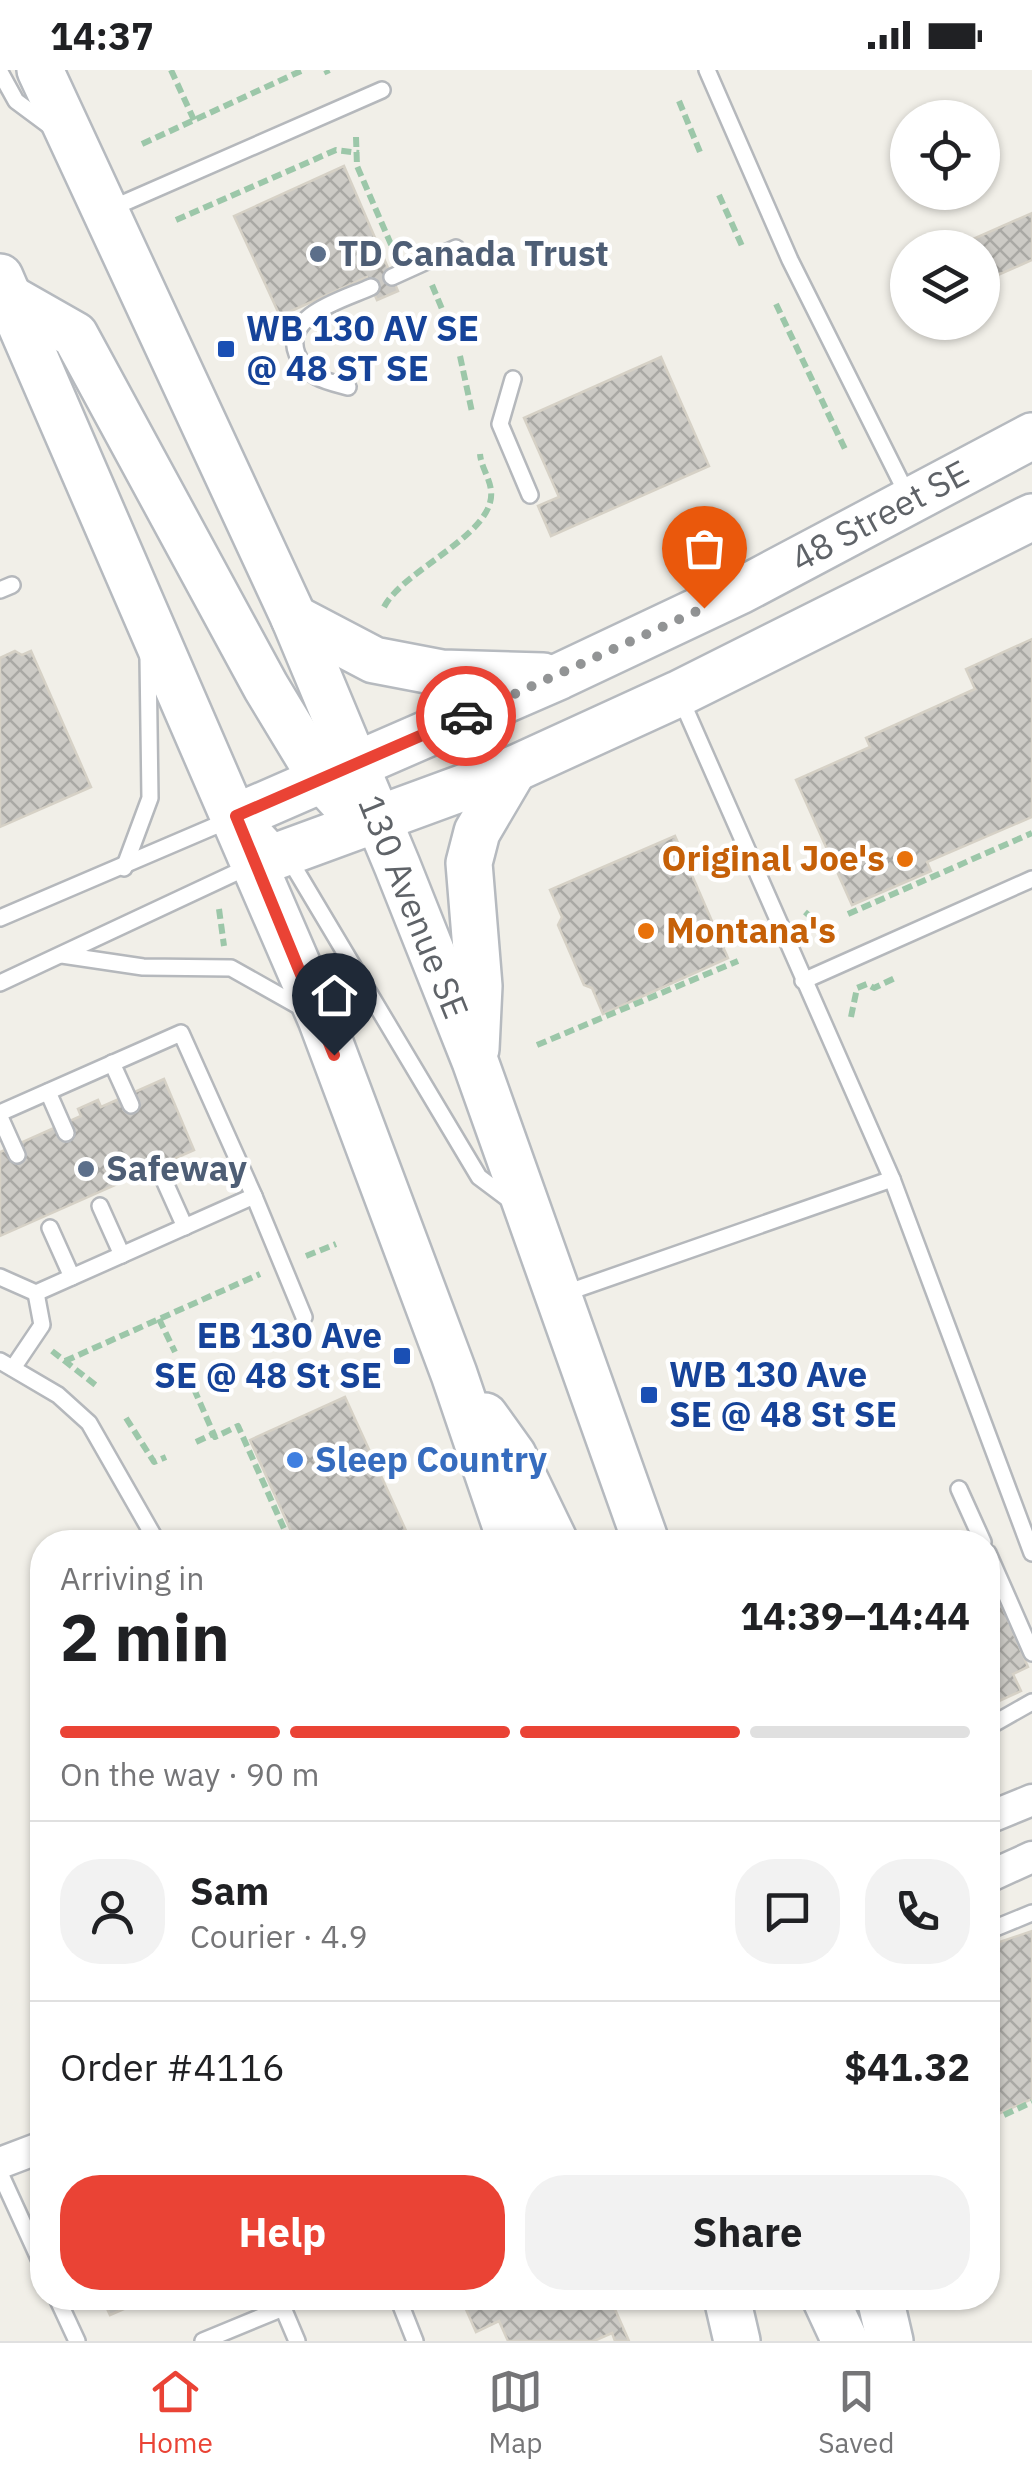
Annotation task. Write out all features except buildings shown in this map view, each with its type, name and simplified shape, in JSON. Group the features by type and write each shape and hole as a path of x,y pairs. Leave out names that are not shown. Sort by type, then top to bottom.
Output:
{"main road":[{"name":"130 Avenue SE","path":"40,70 294,618 338,771 378,819 475,1061 642,1530"},
{"path":"5,288 236,816 270,858 321,1019 454,1374 507,1530"},
{"path":"5,288 75,335 266,687 338,771"},
{"name":"48 Street SE","path":"236,816 560,676 740,591 1032,436"},
{"name":"48 Street SE","path":"270,858 514,769 678,694 1032,517"},
{"path":"294,618 374,660 442,673 560,676"},
{"path":"475,1061 480,986 469,863 476,832 514,769"},
{"path":"454,1374 513,1455 549,1530"},
{"path":"729,2310 737,2341"},
{"path":"831,2310 845,2341"},
{"path":"883,2310 890,2341"}],"street":[{"path":"1000,1813 1032,1800"},
{"path":"1000,1872 1032,1857"},
{"path":"0,2163 30,2152"}],"lane":[{"path":"707,70 790,260 910,500"},
{"path":"0,72 16,100 74,145"},
{"path":"106,211 382,90"},
{"path":"392,277 456,248"},
{"path":"348,387 314,378 303,366 294,348 297,328 310,315 371,287"},
{"path":"514,379 500,424 530,495"},
{"path":"124,868 150,798 147,618"},
{"path":"678,694 892,1179 1032,1553"},
{"path":"0,918 124,868 236,816"},
{"path":"0,983 270,858 479,1177 531,1215"},
{"path":"804,981 1032,879"},
{"path":"62,955 143,967 231,968 321,1019"},
{"path":"17,1155 0,1115 181,1033 304,1317"},
{"path":"112,1064 131,1105"},
{"path":"48,1092 66,1133"},
{"path":"163,1178 185,1227"},
{"path":"559,1296 892,1179"},
{"path":"0,1277 36,1294 254,1196"},
{"path":"100,1206 122,1255"},
{"path":"50,1228 72,1278"},
{"path":"36,1294 42,1325 7,1364 58,1396 89,1423 150,1530"},
{"path":"959,1489 978,1530"},
{"path":"1000,1580 1032,1653"},
{"path":"1000,1720 1032,1702"},
{"path":"1000,1926 1032,1913"},
{"path":"0,2173 30,2239"},
{"path":"63,2310 77,2341"},
{"path":"203,2341 269,2310"},
{"path":"286,2310 297,2341"},
{"path":"403,2310 415,2341"}],"path":[{"path":"172,70 194,120"},
{"path":"142,144 303,70"},
{"path":"679,101 700,152"},
{"path":"356,137 357,166 393,249 403,245"},
{"path":"176,220 336,150 359,153"},
{"path":"719,195 742,246"},
{"path":"427,274 445,316"},
{"path":"776,304 845,450"},
{"path":"460,356 472,412"},
{"path":"384,607 401,584 486,515 491,490 480,454"},
{"path":"848,914 1032,833"},
{"path":"218,898 224,947"},
{"path":"812,928 827,923"},
{"path":"537,1046 738,960"},
{"path":"878,985 897,977"},
{"path":"300,1258 336,1244"},
{"path":"65,1361 260,1274"},
{"path":"160,1319 175,1352"},
{"path":"47,1347 98,1388"},
{"path":"194,1388 214,1434"},
{"path":"126,1418 154,1462 166,1457"},
{"path":"196,1442 238,1426 285,1530"},
{"path":"1004,2115 1032,2102"}],"way so far":[{"path":"466,716 704,608"}],"place":[{"name":"TD Canada Trust","path":"318,254"},
{"name":"WB 130 AV SE @ 48 ST SE","path":"226,349"},
{"name":"Original Joe's","path":"905,859"},
{"name":"Montana's","path":"646,931"},
{"name":"Safeway","path":"86,1169"},
{"name":"EB 130 Ave SE @ 48 St SE","path":"402,1356"},
{"name":"WB 130 Ave SE @ 48 St SE","path":"649,1395"},
{"name":"Sleep Country","path":"295,1460"}],"route":[{"path":"334,1055 236,816 466,716"}]}
